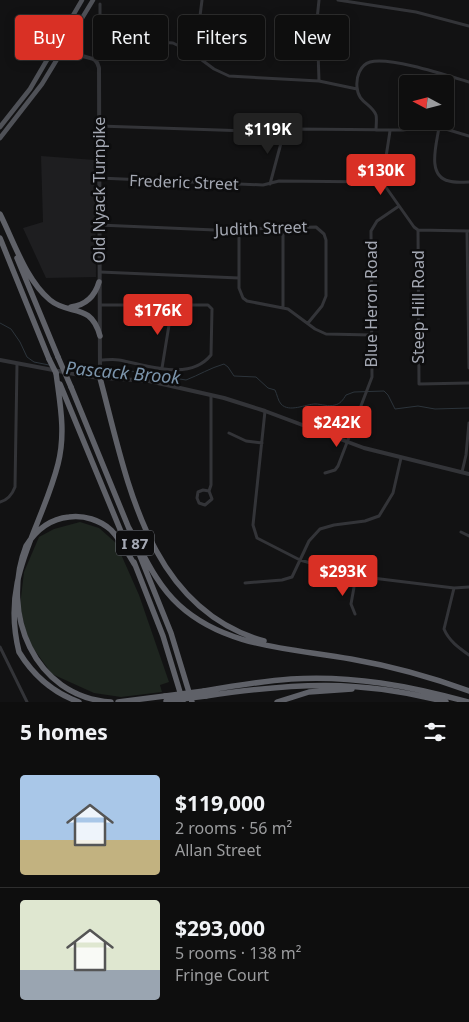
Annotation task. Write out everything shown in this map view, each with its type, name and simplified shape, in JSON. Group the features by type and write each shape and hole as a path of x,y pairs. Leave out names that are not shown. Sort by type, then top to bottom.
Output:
{"highway":[{"path":"0,215 32,277 47,297 61,306 86,314 94,323 100,336"},
{"name":"I 87","path":"0,215 171,633 192,702"},
{"name":"I 87","path":"0,238 56,373 60,391 135,565 165,641 183,702"},
{"path":"61,306 73,307 85,302 95,292 99,282"},
{"path":"100,378 135,503 153,544 174,580 199,608 223,624 243,634 290,649"},
{"path":"22,540 50,486 60,457 63,427 60,391"},
{"path":"111,702 88,699 72,693 53,681 36,665 23,646 15,624 12,602 14,579 20,557 34,535 49,523 68,517 87,518 107,527 118,538 135,565"},
{"path":"129,528 159,581 189,613 208,626 230,636 253,643 373,663 420,675 469,691"},
{"path":"8,620 15,643 31,669 54,689 79,702"},
{"path":"118,702 164,700 279,680 340,679 401,686 468,702"},
{"path":"205,693 315,684 364,686 446,702"},
{"path":"277,702 304,693 334,689 358,689 411,694"}],"main road":[{"path":"73,15 82,0"},
{"path":"83,17 93,0"},
{"path":"0,127 30,89 47,60"},
{"path":"0,138 39,88 57,60"}],"street":[{"path":"200,15 202,0"},
{"path":"319,0 317,20 320,81"},
{"path":"338,0 416,12 469,26"},
{"name":"Old Nyack Turnpike","path":"100,4 100,15"},
{"path":"168,43 173,43 190,52 214,69 228,76 320,81 357,89"},
{"name":"Old Nyack Turnpike","path":"95,60 100,73 100,378"},
{"path":"376,130 376,115 372,108 362,100 357,89 358,73 363,66 370,62 378,61 416,67 469,82"},
{"path":"99,126 284,132 296,130 403,130"},
{"path":"440,130 435,168 438,174 450,182 469,182"},
{"path":"450,130 469,136"},
{"path":"390,131 382,184 414,227 418,230 468,232 469,368"},
{"path":"270,184 284,132"},
{"name":"Frederic Street","path":"99,178 263,185 279,181 377,182 382,184"},
{"name":"Blue Heron Road","path":"324,473 335,470 338,466 372,377 371,231 377,221 399,206"},
{"name":"Judith Street","path":"99,225 215,230 316,227 324,234 326,240 326,296 322,306 308,323"},
{"path":"283,227 283,307"},
{"path":"239,229 240,293 247,301 283,307 293,311 315,329 326,334 372,335"},
{"name":"Steep Hill Road","path":"418,230 419,384 469,383"},
{"path":"99,272 239,278"},
{"path":"100,305 211,306 211,352 208,358 191,368 175,370 117,360 100,362"},
{"path":"162,368 169,325 169,305"},
{"path":"0,360 100,378 149,381 212,395 265,411 348,442 401,458 469,474"},
{"path":"0,502 5,501 12,495 15,487 17,364"},
{"path":"209,491 198,492 197,498 199,503 205,505 210,502 212,496 209,491 211,485 212,395"},
{"path":"265,411 254,532 257,538 300,560 356,576 454,588 469,587"},
{"path":"462,472 466,455 469,424"},
{"path":"228,433 246,441 262,443"},
{"path":"245,584 292,577 309,542 320,529 365,521 379,516 393,493 401,458"},
{"path":"461,532 469,536"},
{"path":"355,614 351,604 356,576"},
{"path":"454,588 444,629 456,645 469,655"},
{"path":"0,647 27,702"}],"shaded area":[{"path":"41,156 95,160 96,277 46,278 23,228 43,222"},
{"path":"80,522 99,528 116,543 139,595 169,682 160,685 162,692 121,697 94,693 52,674 28,641 20,606 24,572 39,537 54,529"}],"waterway":[{"name":"Pascack Brook","path":"0,323 11,329 27,357 34,362 49,365"},
{"name":"Pascack Brook","path":"65,368 112,368 186,380 224,364 234,376 256,377 268,388 275,390 280,403 288,408 315,404 332,406 340,403 346,395 354,392 384,391 395,409 418,406 435,409 469,408"}]}
